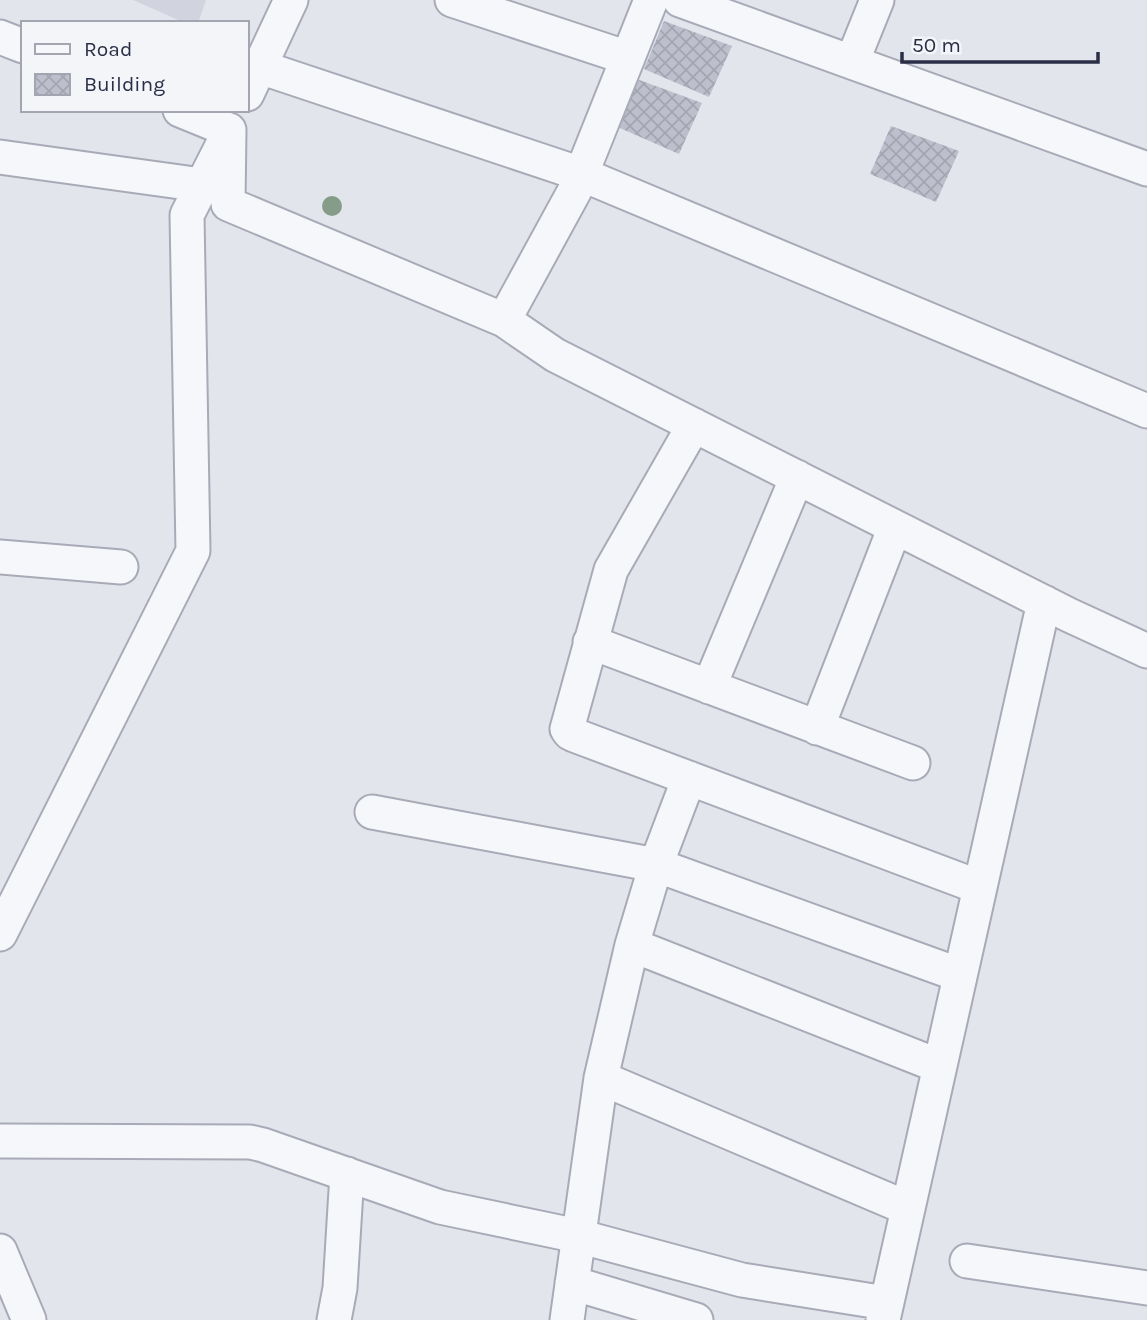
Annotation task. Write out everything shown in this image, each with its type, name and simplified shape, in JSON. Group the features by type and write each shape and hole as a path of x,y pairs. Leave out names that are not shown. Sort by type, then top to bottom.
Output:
{"street":[{"path":"291,0 253,81 581,174 1147,411"},
{"path":"452,0 628,58"},
{"path":"504,320 575,190 651,0"},
{"path":"680,0 1147,169"},
{"path":"852,62 877,0"},
{"path":"0,37 21,45"},
{"path":"191,112 234,120"},
{"path":"0,934 193,551 187,215 234,120"},
{"path":"234,120 228,204 504,320 555,355 1044,602 1147,651"},
{"path":"0,157 202,186"},
{"path":"694,425 607,579 567,729 574,735 979,887"},
{"path":"709,687 797,477"},
{"path":"817,728 895,527"},
{"path":"0,557 121,567"},
{"path":"0,1140 250,1142 440,1207 578,1236 742,1280 884,1312 1044,602"},
{"path":"590,642 913,764"},
{"path":"567,1320 601,1078 632,945 656,865 690,778"},
{"path":"372,812 656,865 960,975"},
{"path":"632,945 939,1066"},
{"path":"601,1078 907,1209"},
{"path":"334,1320 341,1278 347,1174"},
{"path":"0,1251 29,1320"},
{"path":"967,1261 1147,1288"},
{"path":"572,1283 696,1320"}],"shaded area":[{"path":"133,0 206,0 199,21 180,21"}],"building":[{"path":"664,21 732,46 709,97 644,69"},
{"path":"634,78 702,103 679,154 613,125"},
{"path":"891,126 959,151 936,202 870,174"}]}
